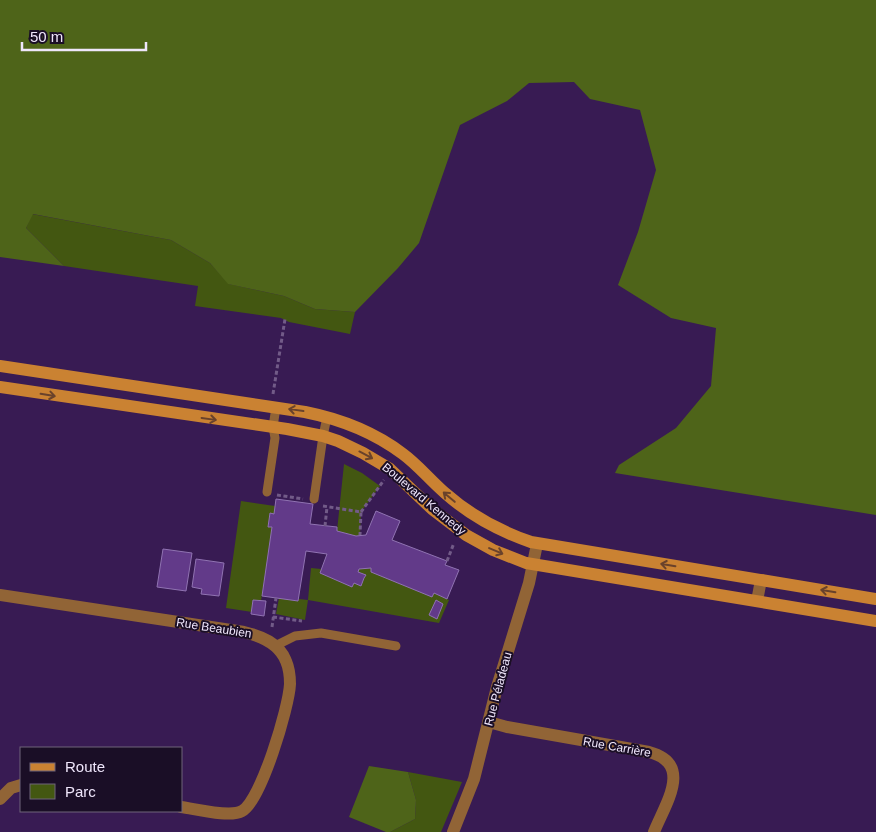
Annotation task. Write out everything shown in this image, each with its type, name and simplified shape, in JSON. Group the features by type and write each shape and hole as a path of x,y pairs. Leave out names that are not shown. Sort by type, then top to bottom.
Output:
{"street":[{"name":"Boulevard Kennedy","path":"0,366 274,402 327,416 366,431 402,453 462,508 480,520 511,535 537,544 876,599"},
{"name":"Boulevard Kennedy","path":"0,387 273,427 322,436 352,447 390,469 432,509 466,535 493,550 533,564 876,621"},
{"name":"Rue Péladeau","path":"453,832 474,778 537,544"},
{"path":"758,602 761,580"},
{"name":"Rue Beaubien","path":"0,596 244,632 259,636 275,646 286,659 290,683 278,737 256,795 249,806 241,812 232,814 182,807"},
{"name":"Rue Carrière","path":"489,722 507,727 649,752 664,757 673,768 675,776 654,832"},
{"path":"0,798 7,790 20,785"}],"lane":[{"path":"271,493 275,438 273,427 274,402"},
{"path":"317,502 322,436 327,416"},
{"path":"275,646 295,636 321,633 396,646"}],"path":[{"path":"274,402 285,319"},
{"path":"360,535 361,512 384,480"},
{"path":"271,493 304,500 304,503"},
{"path":"317,502 327,507 361,512"},
{"path":"325,526 327,507"},
{"path":"447,561 455,541"},
{"path":"272,630 276,598"},
{"path":"274,617 302,621"}],"green space":[{"path":"0,0 876,0 876,515 615,473 619,465 676,428 711,386 716,328 671,318 618,285 638,232 656,170 640,110 590,99 574,82 529,83 507,101 460,125 419,243 398,268 355,312 315,309 284,296 228,284 210,263 171,240 33,214 26,228 64,266 0,257"},
{"path":"32,214 171,240 210,263 229,284 284,296 315,309 355,312 350,334 289,322 281,318 195,306 198,286 64,266 26,228"},
{"path":"344,464 362,473 380,486 361,512 360,535 356,536 337,531"},
{"path":"241,501 275,506 274,514 270,513 268,527 272,527 261,601 253,600 252,612 226,608"},
{"path":"311,568 321,569 320,573 352,587 354,583 361,586 365,575 358,572 359,569 371,568 432,597 434,593 449,600 439,623 308,600"},
{"path":"279,598 298,601 299,599 308,600 305,620 276,614"},
{"path":"369,766 408,772 416,800 415,819 390,832 386,832 349,817"},
{"path":"408,772 462,782 441,832 390,832 415,819 416,800"}],"building":[{"path":"276,499 313,504 310,524 337,527 337,531 356,536 366,535 376,511 400,521 392,540 447,561 445,565 459,570 447,599 434,593 432,597 371,572 371,568 359,569 358,572 366,575 361,586 354,583 352,587 320,573 327,554 306,551 298,601 262,596 272,527 268,527 270,513 274,514"},
{"path":"163,549 192,553 186,591 157,587"},
{"path":"196,559 224,563 219,596 201,594 202,589 192,587"},
{"path":"253,600 266,601 264,616 251,614"},
{"path":"436,600 443,604 437,619 429,615"}]}
